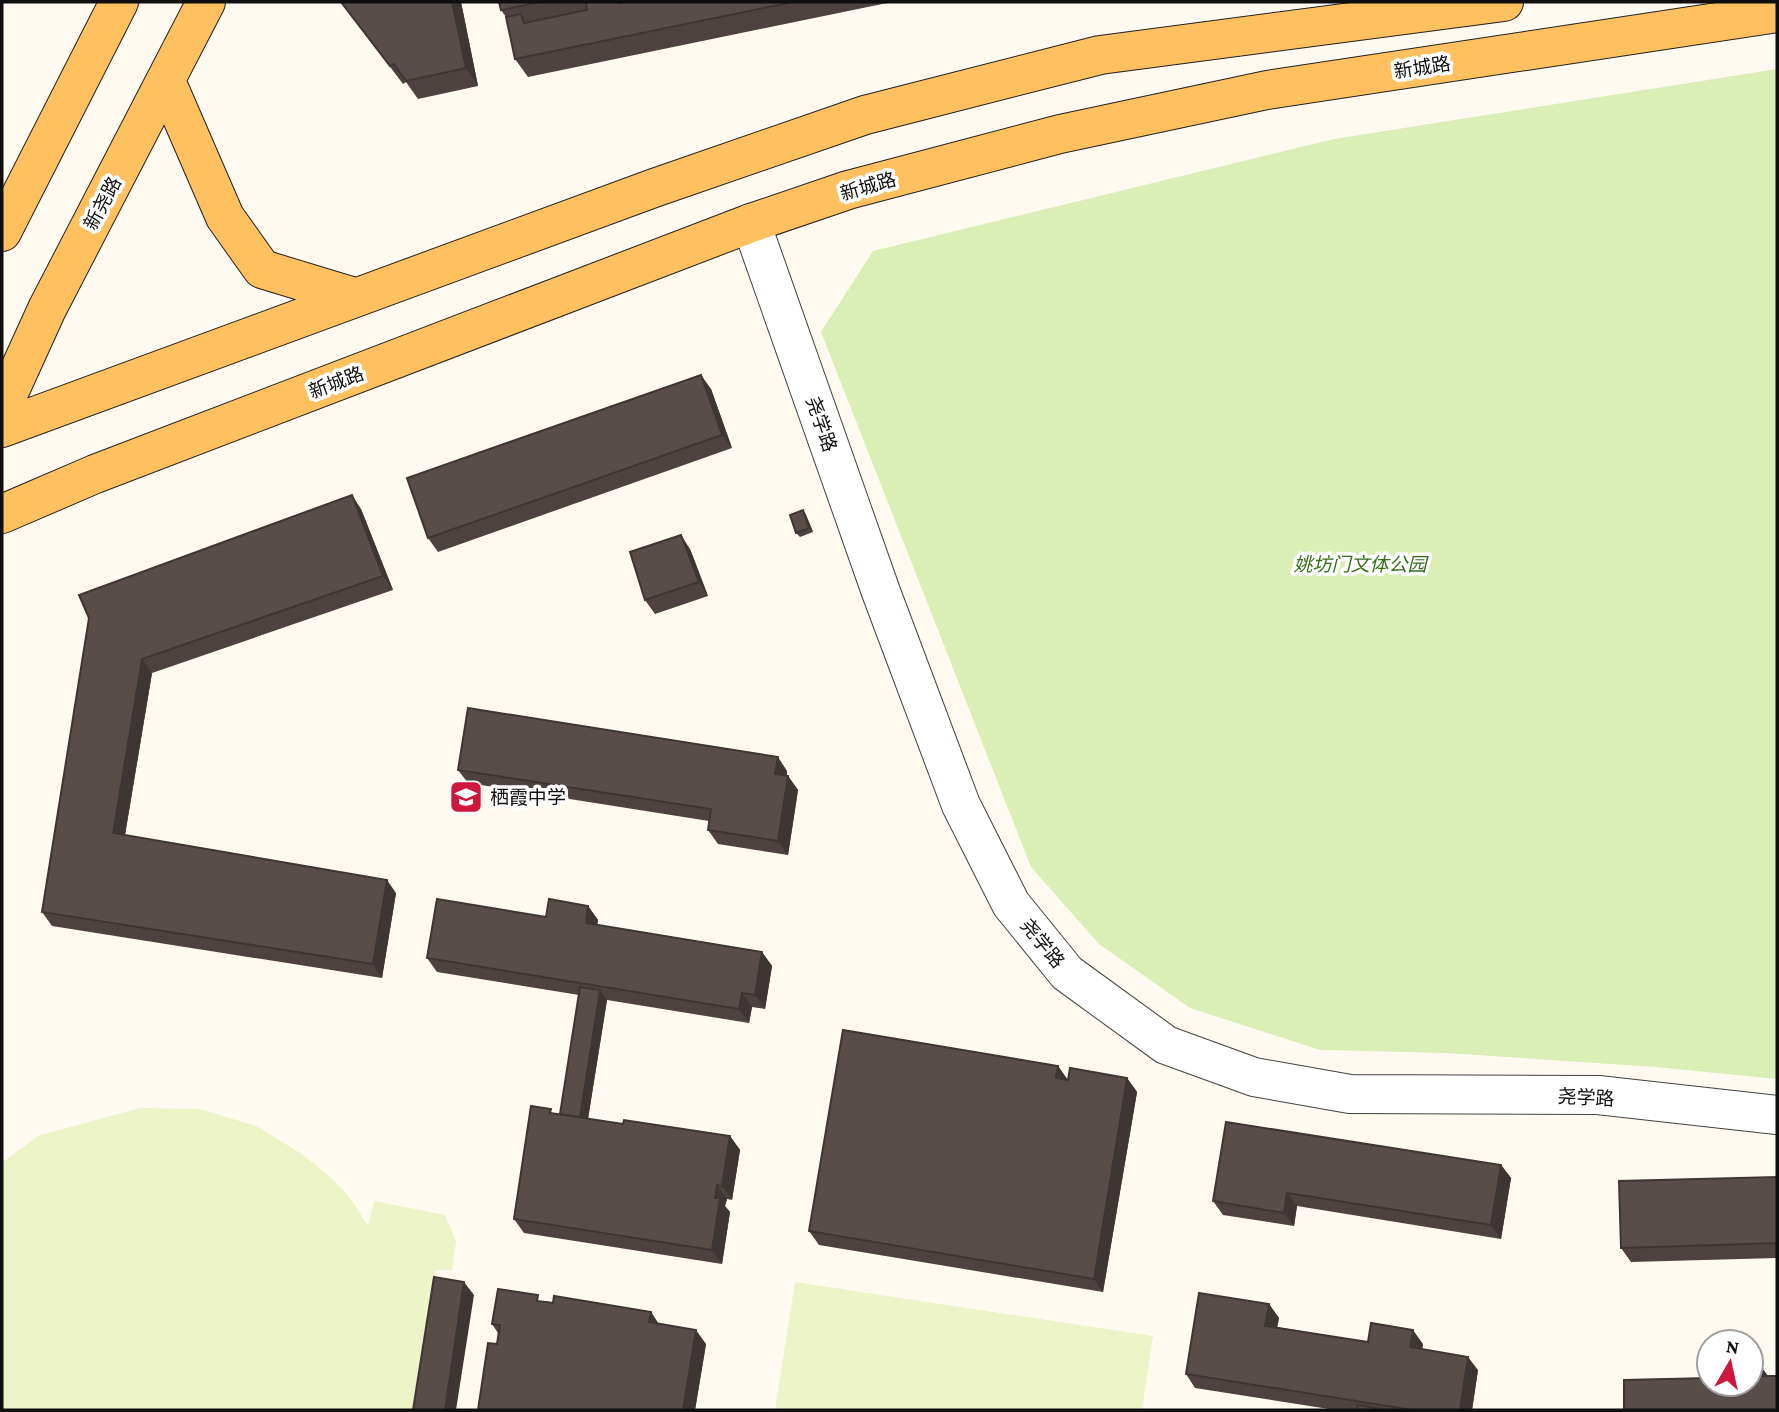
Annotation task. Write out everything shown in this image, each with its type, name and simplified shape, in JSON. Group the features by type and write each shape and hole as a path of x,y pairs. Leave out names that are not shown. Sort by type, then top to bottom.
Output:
{"main road":[{"path":"2,232 119,2"},
{"name":"新尧路","path":"2,408 47,309 206,2"},
{"path":"2,428 654,188 866,115 1100,55 1504,2"},
{"name":"新城路","path":"2,514 108,469 751,223 848,190 1060,134 1266,90 1777,13"},
{"path":"166,81 225,217 262,268 354,297"}],"street":[{"name":"尧学路","path":"751,223 881,592 961,805 1011,904 1067,973 1166,1045 1254,1077 1350,1094 1598,1096 1777,1115"}],"green space":[{"name":"姚坊门文体公园","path":"1777,69 1777,1079 1655,1067 1446,1053 1320,1050 1190,1008 1099,944 1031,867 821,332 873,251 1334,139"},
{"path":"140,1108 200,1109 256,1126 302,1154 335,1181 368,1226 374,1201 445,1215 456,1241 452,1270 436,1270 414,1410 2,1410 2,1160 3,1162 38,1136"},
{"path":"795,1282 1153,1336 1142,1410 775,1410"}],"building":[{"path":"341,2 452,2 466,68 406,81 394,64 390,66"},
{"path":"499,2 541,2 501,10"},
{"path":"586,2 793,2 515,59 506,17 521,14 524,23 587,10"},
{"path":"701,375 722,435 428,538 407,478"},
{"path":"352,495 383,576 142,659 113,833 387,880 373,964 42,912 89,618 79,595"},
{"path":"803,510 809,528 796,533 790,515"},
{"path":"681,535 699,582 645,600 630,552"},
{"path":"468,708 778,757 775,774 788,776 778,841 708,830 711,809 458,770"},
{"path":"437,899 546,917 549,899 588,906 586,923 762,952 755,995 742,993 739,1009 427,958"},
{"path":"580,987 600,990 580,1117 560,1114"},
{"path":"843,1030 1058,1066 1056,1078 1068,1080 1070,1068 1127,1078 1094,1279 809,1231"},
{"path":"531,1106 551,1109 550,1113 623,1124 624,1120 730,1136 722,1186 717,1185 715,1198 720,1198 712,1250 514,1219"},
{"path":"1226,1122 1501,1165 1491,1225 1287,1193 1284,1213 1213,1201"},
{"path":"1777,1177 1777,1243 1621,1248 1619,1181"},
{"path":"434,1277 464,1282 445,1410 413,1410"},
{"path":"498,1289 538,1295 537,1301 553,1303 554,1296 651,1312 649,1322 696,1330 683,1410 478,1410 488,1343 497,1344 500,1325 492,1324"},
{"path":"1199,1293 1269,1304 1265,1326 1368,1342 1371,1323 1413,1330 1410,1347 1468,1357 1460,1410 1413,1410 1186,1374"},
{"path":"1765,1376 1777,1376 1777,1410 1624,1410 1624,1380 1695,1378 1695,1398 1765,1398"},
{"path":"1358,1405 1380,1409 1357,1410"}],"place":[{"name":"栖霞中学","path":"466,797"}]}
